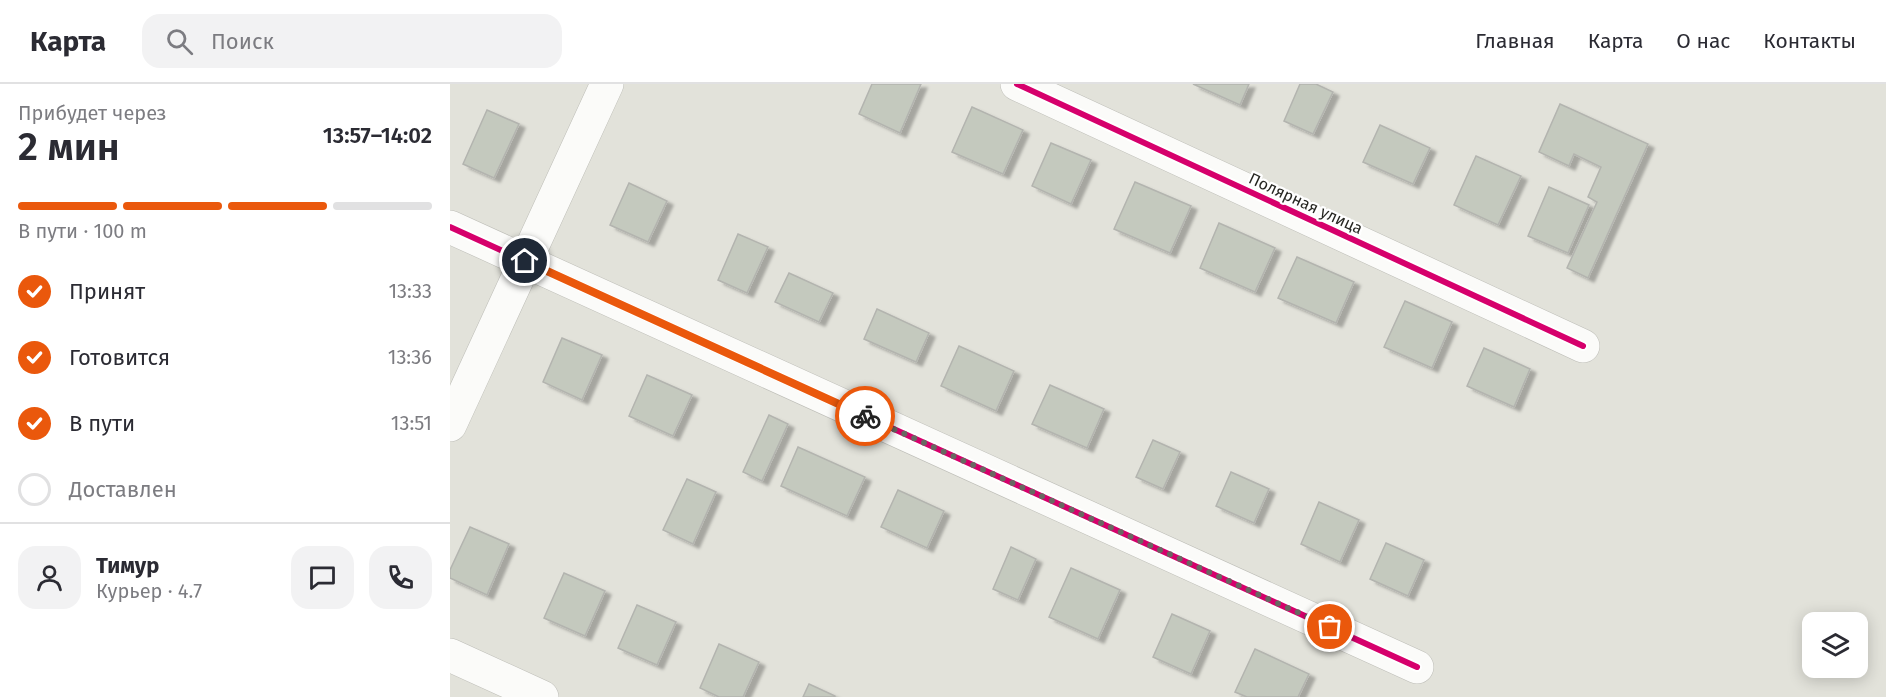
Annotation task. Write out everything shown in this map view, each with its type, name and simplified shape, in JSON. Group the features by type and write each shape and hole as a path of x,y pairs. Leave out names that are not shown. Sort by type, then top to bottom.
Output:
{"street":[{"path":"450,426 607,84"},
{"name":"Полярная улица","path":"1017,84 1583,346"},
{"path":"450,227 1417,667"},
{"path":"450,655 542,697"}],"building":[{"path":"872,84 921,84 900,133 859,114"},
{"path":"1193,84 1249,84 1240,105"},
{"path":"1300,84 1316,84 1333,92 1313,134 1284,121"},
{"path":"1560,104 1648,144 1588,278 1567,268 1597,202 1588,197 1601,167 1574,154 1569,166 1539,152"},
{"path":"972,107 1023,130 1003,174 952,152"},
{"path":"487,110 519,124 494,178 463,164"},
{"path":"1380,125 1430,148 1413,184 1363,162"},
{"path":"1051,143 1091,160 1071,204 1032,186"},
{"path":"1476,156 1521,176 1498,225 1454,205"},
{"path":"1135,182 1191,206 1170,253 1114,229"},
{"path":"629,183 667,201 648,242 610,225"},
{"path":"1549,187 1589,205 1568,253 1528,236"},
{"path":"1219,223 1275,248 1255,292 1200,268"},
{"path":"738,234 768,247 747,293 718,280"},
{"path":"1297,257 1354,282 1336,323 1278,298"},
{"path":"789,273 833,293 819,322 775,302"},
{"path":"1405,301 1452,322 1432,368 1384,347"},
{"path":"877,309 929,333 916,362 864,339"},
{"path":"562,338 602,355 582,400 543,382"},
{"path":"959,346 1014,371 996,411 941,386"},
{"path":"1484,348 1530,369 1514,407 1467,386"},
{"path":"647,375 692,395 673,436 629,416"},
{"path":"1050,385 1104,409 1087,448 1032,424"},
{"path":"769,415 788,424 762,481 743,472"},
{"path":"1153,440 1180,452 1163,489 1136,477"},
{"path":"798,447 865,477 847,516 781,486"},
{"path":"1231,472 1269,489 1254,523 1216,506"},
{"path":"687,479 716,492 693,544 663,530"},
{"path":"898,490 944,511 927,548 881,527"},
{"path":"1319,502 1359,520 1340,562 1301,544"},
{"path":"470,527 509,544 487,595 450,578 450,570"},
{"path":"1386,543 1424,560 1408,596 1370,579"},
{"path":"1011,547 1036,559 1018,600 993,589"},
{"path":"1071,568 1120,590 1098,639 1049,617"},
{"path":"564,573 605,591 585,636 544,618"},
{"path":"637,605 676,622 657,665 618,648"},
{"path":"1172,614 1210,631 1191,674 1153,657"},
{"path":"719,644 759,662 743,697 719,697 700,688"},
{"path":"1255,649 1309,674 1298,697 1247,697 1235,692"},
{"path":"809,684 835,696 835,697 803,697"}],"cycle path":[{"path":"1017,84 1583,346"},
{"path":"450,227 1417,667"}],"way so far":[{"path":"865,416 1330,627"}],"route":[{"path":"525,261 865,416"}]}
